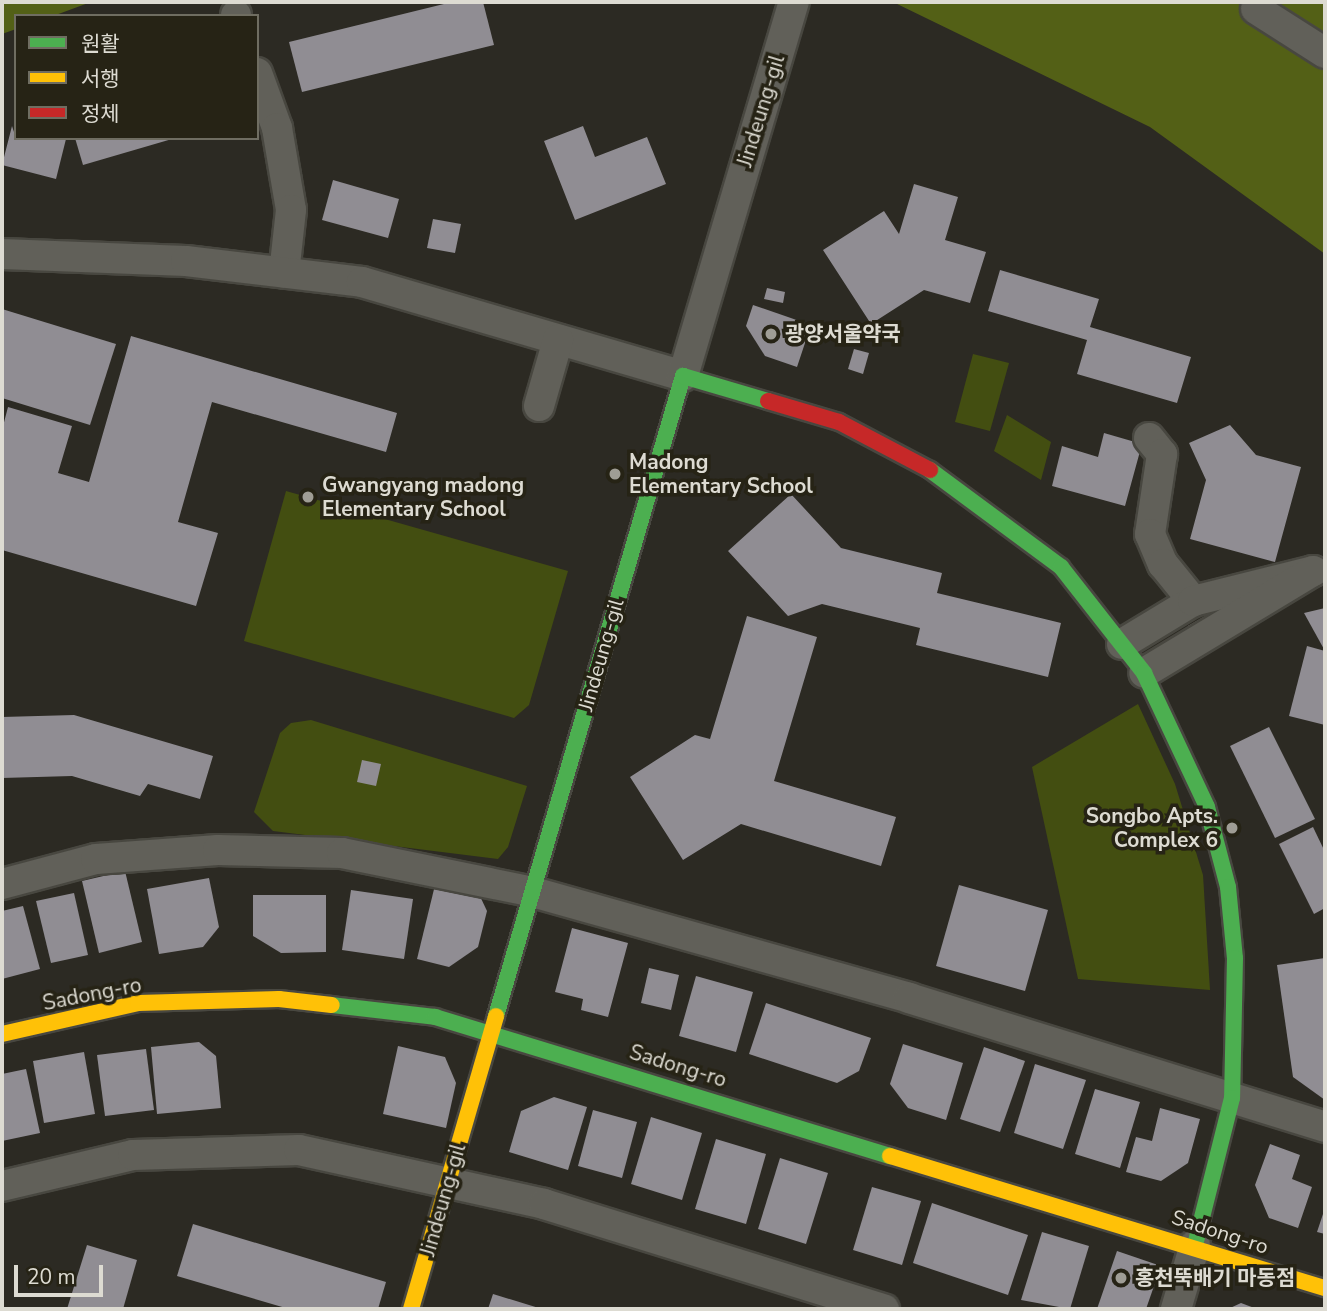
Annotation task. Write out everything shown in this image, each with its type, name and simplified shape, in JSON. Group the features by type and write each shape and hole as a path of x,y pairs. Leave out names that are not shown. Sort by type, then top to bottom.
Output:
{"street":[{"name":"Jindeung-gil","path":"411,1309 794,2"},
{"path":"1248,4 1322,46"},
{"path":"259,79 276,128 291,210 284,273"},
{"path":"2,254 186,261 362,282 839,422 924,466 1061,567 1144,673 1208,807 1228,887 1237,1027 1232,1098 1176,1309"},
{"path":"539,406 558,340"},
{"path":"1149,438 1162,454 1150,534 1163,564 1193,601"},
{"path":"1122,643 1193,601 1312,571 1144,673"},
{"path":"2,884 96,859 230,850 342,853 533,892 1325,1127"},
{"name":"Sadong-ro","path":"2,1034 138,1003 279,999 435,1017 492,1031 1195,1245 1325,1288"},
{"path":"2,1186 133,1155 299,1150 449,1179 884,1309"}],"green space":[{"path":"2,2 91,2 58,14 14,14 14,30 2,34"},
{"path":"893,2 1325,2 1325,254 1150,127"},
{"path":"973,354 1009,363 990,431 955,422"},
{"path":"1007,415 1051,442 1041,480 994,451"},
{"path":"286,491 568,571 529,705 514,718 244,641"},
{"path":"1138,704 1175,784 1203,875 1210,990 1078,979 1032,767"},
{"path":"311,720 527,786 508,847 498,859 273,831 254,812 280,733 291,723"}],"building":[{"path":"452,2 483,2 494,45 302,92 289,42"},
{"path":"12,126 14,140 66,140 56,179 2,165"},
{"path":"583,126 595,157 647,137 666,184 575,220 544,141"},
{"path":"76,140 169,140 83,165"},
{"path":"333,180 399,199 388,238 322,220"},
{"path":"914,184 958,197 945,240 986,252 970,303 924,290 871,324 823,250 884,211 899,234"},
{"path":"433,219 461,224 455,253 427,248"},
{"path":"1000,270 1099,299 1090,327 1191,357 1177,403 1077,374 1087,340 988,311"},
{"path":"767,288 785,292 783,303 764,299"},
{"path":"753,305 811,325 797,367 765,356 746,326"},
{"path":"2,309 116,344 90,425 2,398"},
{"path":"131,336 397,413 386,452 212,402 178,522 218,533 196,606 2,550 2,430 8,407 72,426 58,473 89,482"},
{"path":"854,349 869,353 863,374 848,369"},
{"path":"1230,425 1256,455 1301,467 1275,562 1190,539 1206,480 1189,443"},
{"path":"1104,433 1142,444 1125,506 1052,486 1062,446 1098,457"},
{"path":"791,494 841,548 942,573 937,593 1061,623 1048,677 916,645 920,628 822,604 788,616 728,551"},
{"path":"1325,608 1325,651 1304,613"},
{"path":"1209,614 1216,626 1195,639 1188,626"},
{"path":"747,616 817,637 774,781 896,817 881,866 741,824 683,860 630,777 695,735 710,739"},
{"path":"1307,646 1325,651 1325,725 1289,716"},
{"path":"74,715 213,756 200,799 148,784 140,796 72,776 2,778 2,717"},
{"path":"1269,727 1315,819 1275,838 1230,746"},
{"path":"362,760 381,764 376,786 357,782"},
{"path":"1313,827 1325,852 1325,908 1314,914 1279,844"},
{"path":"125,871 142,942 99,953 82,881"},
{"path":"209,878 219,927 203,947 159,954 147,889"},
{"path":"436,881 478,892 487,911 478,947 449,967 417,959"},
{"path":"959,885 1048,910 1025,991 936,966"},
{"path":"351,890 413,899 404,959 342,950"},
{"path":"74,893 88,955 51,963 36,901"},
{"path":"253,895 326,895 326,952 281,953 253,936"},
{"path":"23,906 40,969 2,979 2,911"},
{"path":"572,928 628,943 608,1017 581,1010 583,999 555,992"},
{"path":"1325,958 1325,1100 1293,1077 1277,965"},
{"path":"649,968 679,975 671,1010 641,1003"},
{"path":"696,976 753,992 736,1052 679,1036"},
{"path":"766,1003 871,1038 859,1071 837,1083 749,1054"},
{"path":"199,1042 216,1056 221,1108 157,1114 151,1047"},
{"path":"903,1044 963,1063 946,1120 908,1108 890,1084"},
{"path":"398,1046 445,1057 456,1083 446,1128 383,1114"},
{"path":"984,1047 1025,1061 1000,1132 960,1119"},
{"path":"146,1049 154,1110 105,1116 97,1055"},
{"path":"84,1052 95,1114 44,1123 33,1061"},
{"path":"1035,1064 1086,1080 1063,1149 1014,1133"},
{"path":"26,1069 40,1133 2,1141 2,1074"},
{"path":"1095,1089 1140,1102 1120,1168 1075,1154"},
{"path":"554,1097 587,1107 568,1170 509,1152 521,1111"},
{"path":"1160,1108 1200,1119 1188,1163 1161,1181 1126,1172 1136,1137 1152,1141"},
{"path":"593,1110 637,1122 622,1178 578,1166"},
{"path":"651,1117 702,1133 682,1200 631,1184"},
{"path":"716,1139 766,1154 746,1224 695,1209"},
{"path":"1270,1144 1300,1155 1292,1179 1312,1187 1298,1228 1269,1218 1255,1185"},
{"path":"780,1158 828,1173 806,1244 758,1229"},
{"path":"872,1187 921,1201 902,1265 853,1250"},
{"path":"932,1203 1028,1235 1008,1295 913,1263"},
{"path":"1325,1208 1325,1234 1317,1232"},
{"path":"193,1224 386,1282 378,1309 289,1309 177,1276"},
{"path":"1042,1232 1089,1246 1070,1309 1021,1300"},
{"path":"87,1245 137,1260 123,1309 67,1309"},
{"path":"1117,1251 1161,1266 1146,1309 1097,1309"},
{"path":"493,1294 542,1309 488,1309"},
{"path":"1241,1303 1257,1309 1228,1309"}],"traffic: fast":[{"path":"496,1016 683,376 768,401"},
{"path":"930,470 1061,567 1144,673 1207,807 1228,887 1235,958 1232,1098 1195,1245"},
{"path":"332,1005 435,1017 890,1156"}],"traffic: slow":[{"path":"2,1034 138,1003 279,999 332,1005"},
{"path":"411,1309 496,1016"},
{"path":"890,1156 1325,1288"}],"traffic: jam":[{"path":"768,401 839,422 930,470"}],"place":[{"name":"광양서울약국","path":"771,334"},
{"name":"Madong Elementary School","path":"615,474"},
{"name":"Gwangyang madong Elementary School","path":"308,497"},
{"name":"Songbo Apts. Complex 6","path":"1232,828"},
{"name":"홍천뚝배기 마동점","path":"1121,1278"}]}
